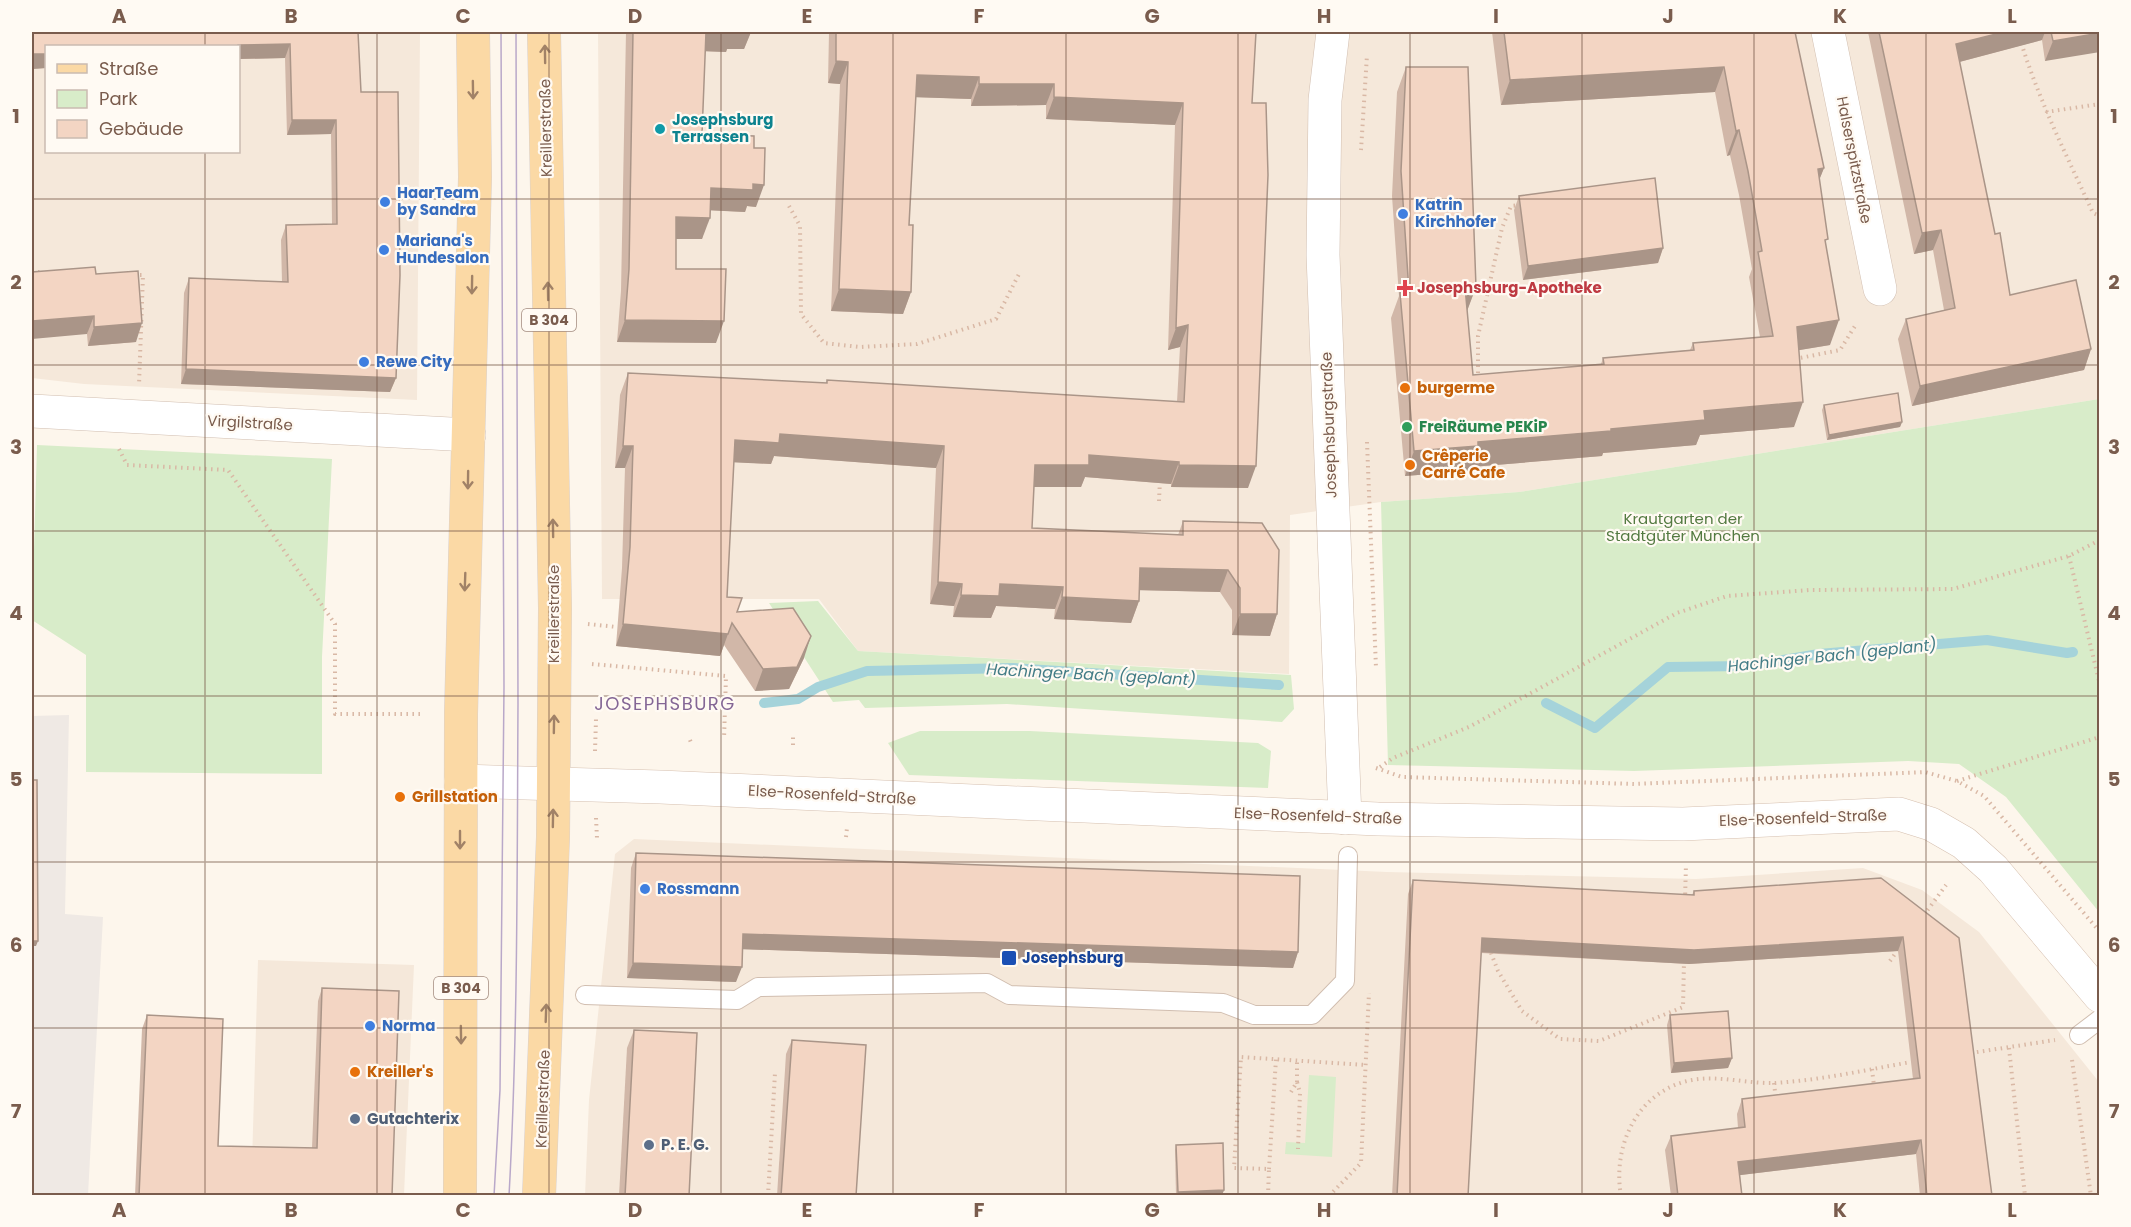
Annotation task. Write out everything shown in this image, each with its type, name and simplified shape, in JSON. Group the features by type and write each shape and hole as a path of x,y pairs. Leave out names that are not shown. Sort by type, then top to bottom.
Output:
{"main road":[{"name":"B 304","path":"460,1196 461,781 475,177 472,32"},
{"name":"Kreillerstraße","path":"539,1196 554,783 555,608 544,32"}],"street":[{"name":"Josephsburgstraße","path":"1333,32 1325,100 1323,255 1345,818"},
{"name":"Halserspitzstraße","path":"1828,32 1880,289"},
{"name":"Virgilstraße","path":"32,411 469,435"},
{"name":"Else-Rosenfeld-Straße","path":"461,781 554,783 1345,818 1683,824 1899,814 1931,824 1964,843 1986,862 2100,996"}],"lane":[{"path":"585,994 737,1000 758,987 987,983 1009,995 1223,1003 1254,1015 1312,1015 1345,981 1348,856"},
{"path":"2074,1036 2100,1019"}],"path":[{"path":"2018,32 2027,64 2046,112 2093,213 2100,216"},
{"path":"1361,157 1368,46"},
{"path":"2046,112 2100,104"},
{"path":"1477,384 1478,336 1502,228 1511,206 1533,203"},
{"path":"789,206 800,226 801,314 824,343 860,347 917,344 996,319 1019,274"},
{"path":"32,272 54,272"},
{"path":"132,274 143,275 124,416 111,435 128,465 228,470 335,624 335,714 424,714"},
{"path":"1794,359 1840,351 1855,326"},
{"path":"1367,440 1376,675"},
{"path":"1479,454 1480,475"},
{"path":"1160,476 1160,501"},
{"path":"1379,756 1379,767 1393,758 1469,727 1677,613 1727,596 1810,590 1953,589 2069,556 2100,540"},
{"path":"2069,556 2100,685"},
{"path":"582,623 617,627 624,622"},
{"path":"617,627 622,634"},
{"path":"592,664 726,676 724,739"},
{"path":"793,737 793,746"},
{"path":"1957,781 2100,737"},
{"path":"690,740 692,745"},
{"path":"846,837 847,828"},
{"path":"1685,912 1686,864"},
{"path":"1922,917 1946,885"},
{"path":"1890,961 1898,951"},
{"path":"1491,953 1498,971 1522,1011 1560,1039 1599,1041 1683,1007 1684,959"},
{"path":"1329,1196 1361,1163 1370,984"},
{"path":"1967,1053 2010,1048 2074,1036 2091,1196"},
{"path":"2010,1048 2025,1196"},
{"path":"1269,1170 1234,1168 1241,1057 1366,1065"},
{"path":"1268,1196 1276,1059"},
{"path":"1297,1060 1297,1082 1300,1093 1298,1149"},
{"path":"1621,1196 1618,1178 1621,1150 1629,1128 1642,1109 1666,1089 1693,1079 1774,1083 1911,1062"},
{"path":"1872,1069 1875,1097"},
{"path":"768,1196 775,1073"},
{"path":"1291,1092 1297,1082"},
{"path":"1774,1083 1777,1108"}],"shaded area":[{"path":"32,32 420,32 417,400 84,384 32,378"},
{"path":"598,32 2099,32 2099,399 1519,492 1381,502 1290,515 1289,674 858,651 819,599 602,599"},
{"path":"69,715 65,914 103,917 88,1195 32,1195 32,716"},
{"path":"634,839 1387,872 1696,879 1863,868 1922,890 1979,932 2099,1082 2099,1195 585,1196 589,1100 615,854"},
{"path":"258,960 414,965 404,1195 251,1196"}],"green space":[{"name":"Krautgarten der Stadtgüter München","path":"2099,399 2099,912 2006,797 1959,764 1908,761 1634,771 1388,765 1381,502 1519,492"},
{"path":"37,445 332,459 322,657 322,774 86,772 86,655 32,620"},
{"path":"818,601 858,651 1291,675 1294,709 1282,722 1007,704 865,708 859,700 833,702 769,603"},
{"path":"920,731 1030,731 1258,743 1271,751 1268,788 909,775 888,743"},
{"path":"1309,1075 1336,1077 1332,1157 1285,1154 1286,1142 1305,1143"}],"building":[{"path":"32,32 358,32 361,92 398,92 400,275 396,378 186,369 189,278 288,282 286,225 337,224 336,120 292,120 290,44 45,45 45,54 32,54"},
{"name":"Josephsburg Terrassen","path":"633,32 706,32 702,134 754,136 754,148 765,148 764,185 753,184 753,190 711,188 710,218 676,217 676,269 726,269 724,321 625,320 629,269"},
{"path":"836,32 1256,32 1252,103 1266,103 1268,175 1256,466 1179,465 1179,462 1089,455 1089,465 1035,465 1032,528 1183,535 1183,521 1262,523 1279,550 1277,614 1240,614 1240,588 1228,570 1140,568 1139,601 1062,597 1063,587 1000,584 999,596 961,595 962,584 938,582 944,446 780,434 779,443 735,440 727,597 742,598 737,612 793,608 811,636 797,667 763,669 732,623 728,634 623,624 630,547 633,446 623,446 628,373 827,383 827,380 1184,402 1188,325 1176,328 1183,103 1054,97 1054,84 979,84 979,77 917,75 909,225 913,225 911,292 839,289 848,62 836,61"},
{"path":"1504,32 1795,32 1824,168 1818,169 1828,239 1825,240 1839,320 1797,327 1803,402 1704,411 1705,420 1611,429 1611,431 1478,442 1478,446 1414,451 1400,293 1409,292 1401,171 1406,67 1468,67 1476,287 1465,287 1473,375 1604,364 1603,358 1694,350 1693,343 1773,336 1758,252 1762,251 1748,171 1739,130 1736,131 1724,67 1510,80"},
{"path":"1879,32 2004,32 1956,44 1995,234 2000,233 2010,295 2076,280 2091,349 1920,386 1906,319 1955,308 1941,230 1922,233"},
{"path":"2051,32 2100,32 2100,33 2053,41"},
{"path":"1655,178 1663,248 1528,266 1519,196"},
{"path":"95,267 96,274 138,271 142,323 94,327 94,316 32,321 32,272"},
{"path":"1898,393 1902,422 1829,435 1824,405"},
{"path":"32,780 37,780 38,941 32,941"},
{"path":"636,853 1300,876 1298,952 743,934 742,967 633,963"},
{"path":"1881,878 1959,938 1992,1196 1927,1196 1921,1140 1738,1162 1742,1196 1678,1196 1671,1136 1745,1127 1742,1099 1920,1078 1903,937 1694,950 1482,938 1468,1196 1397,1196 1413,880 1694,895 1694,891"},
{"path":"322,988 399,991 392,1196 139,1196 147,1015 223,1019 218,1146 317,1148"},
{"path":"1728,1011 1732,1058 1674,1063 1670,1015"},
{"path":"634,1030 697,1033 689,1196 625,1196"},
{"path":"792,1040 866,1045 856,1196 781,1196"},
{"path":"1223,1143 1224,1190 1178,1192 1176,1145"}],"waterway":[{"name":"Hachinger Bach (geplant)","path":"1546,703 1595,728 1668,667 1746,666 1819,654 1987,640 2067,653 2073,652"},
{"name":"Hachinger Bach (geplant)","path":"764,703 798,699 818,687 867,671 1013,668 1279,685"}],"tram line":[{"path":"494,1196 500,1090 504,687 501,32"},
{"path":"509,1196 516,1012 517,888 516,32"}],"place":[{"name":"Josephsburg Terrassen","path":"660,129"},
{"name":"HaarTeam by Sandra","path":"385,202"},
{"name":"Katrin Kirchhofer","path":"1403,214"},
{"name":"Mariana's Hundesalon","path":"384,250"},
{"name":"Josephsburg-Apotheke","path":"1405,288"},
{"name":"Rewe City","path":"364,362"},
{"name":"burgerme","path":"1405,388"},
{"name":"FreiRäume PEKiP","path":"1407,427"},
{"name":"Crêperie Carré Cafe","path":"1410,465"},
{"name":"Grillstation","path":"400,797"},
{"name":"Rossmann","path":"645,889"},
{"name":"Josephsburg","path":"1009,958"},
{"name":"Norma","path":"370,1026"},
{"name":"Kreiller's","path":"355,1072"},
{"name":"Gutachterix","path":"355,1119"},
{"name":"P. E. G.","path":"649,1145"}],"district":[{"name":"JOSEPHSBURG","path":"665,704"}]}
